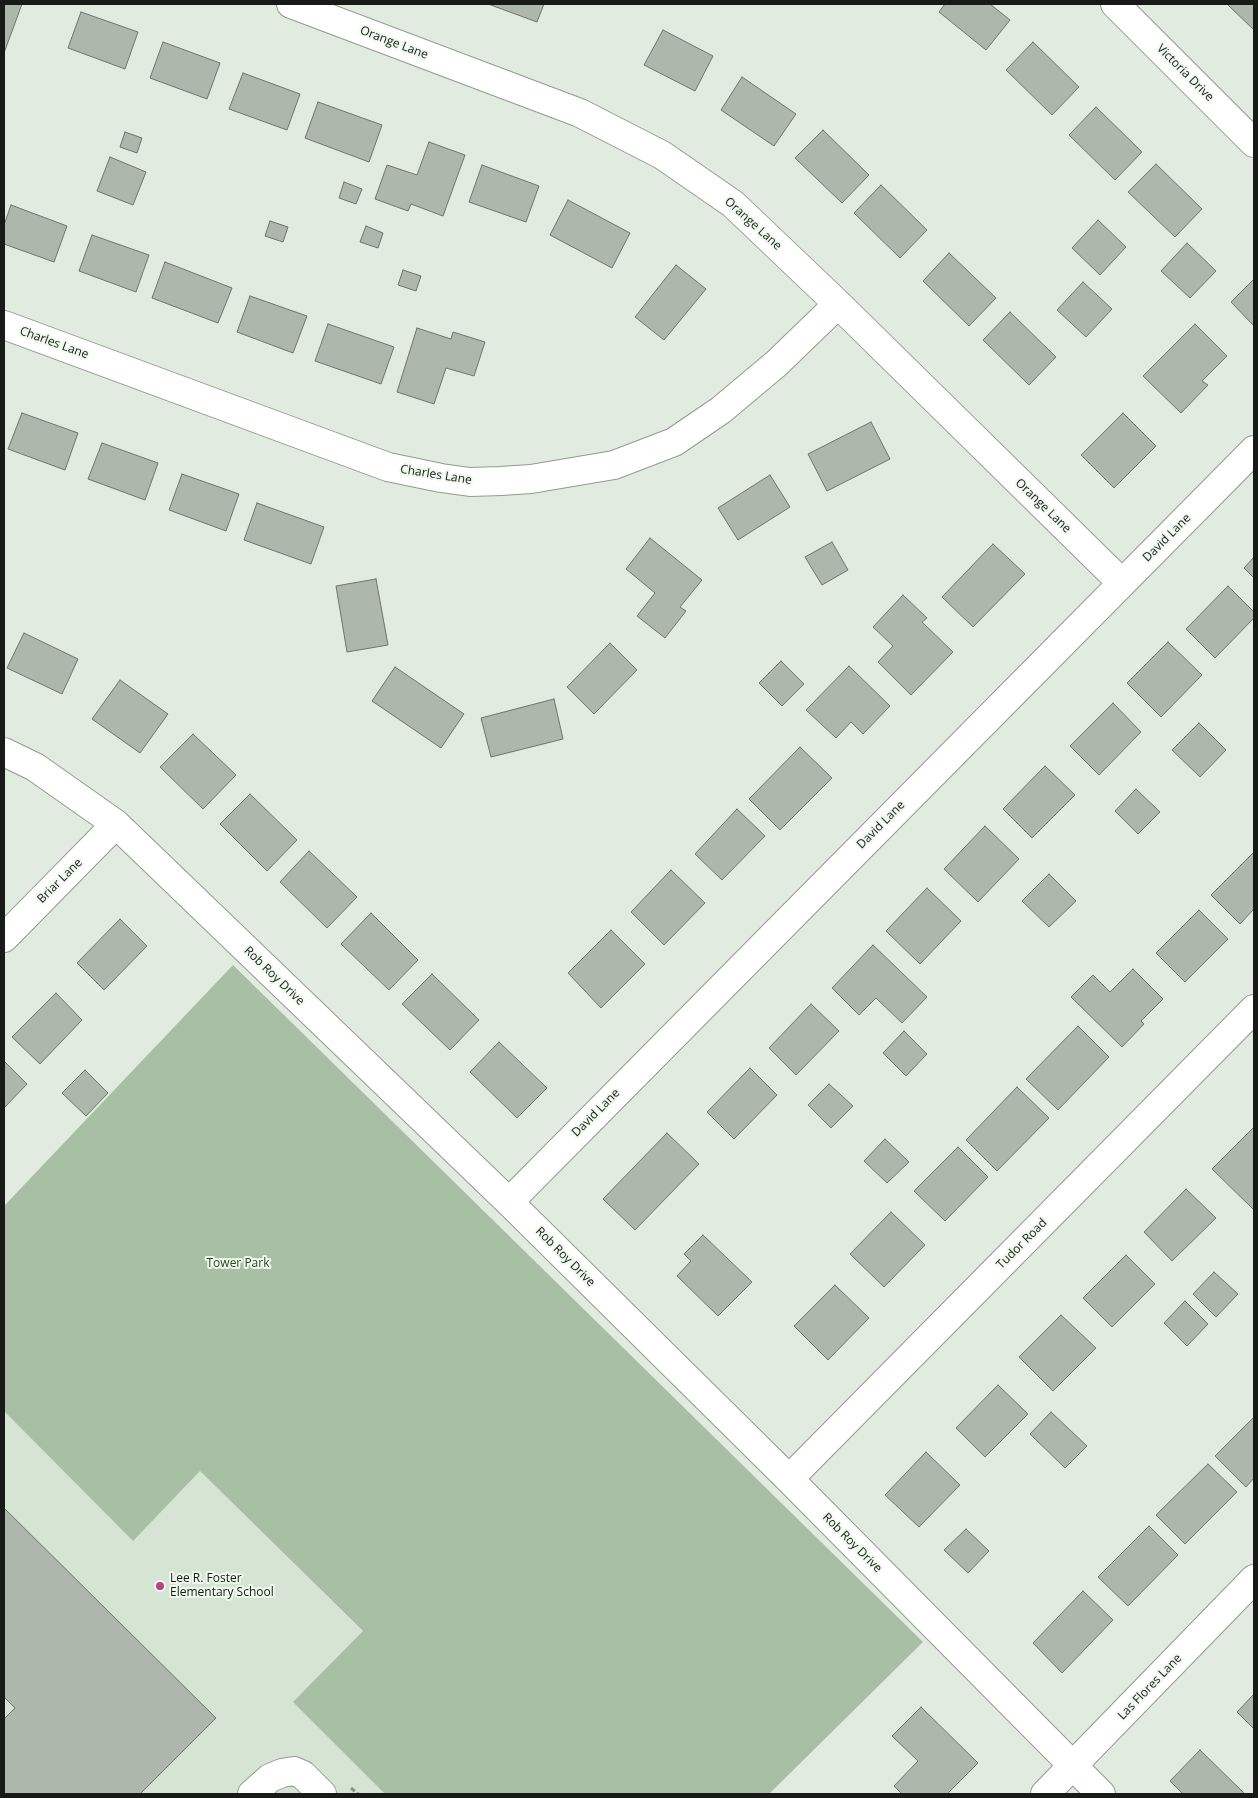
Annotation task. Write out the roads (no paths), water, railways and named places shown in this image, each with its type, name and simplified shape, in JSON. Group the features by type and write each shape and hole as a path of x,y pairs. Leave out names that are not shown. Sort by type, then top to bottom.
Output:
{"street":[{"name":"Orange Lane","path":"291,4 580,113 662,155 733,204 1122,582"},
{"name":"Victoria Drive","path":"1116,4 1254,143"},
{"name":"Charles Lane","path":"4,325 388,467 470,482 531,479 614,465 674,442 721,410 777,363 838,304"},
{"name":"David Lane","path":"509,1202 1254,450"},
{"name":"Rob Roy Drive","path":"4,752 35,767 116,824 509,1202 789,1479 1101,1794"},
{"name":"Briar Lane","path":"4,938 116,824"},
{"name":"Tudor Road","path":"789,1479 1254,1009"},
{"name":"Las Flores Lane","path":"1045,1794 1254,1579"},
{"path":"252,1794 270,1778 282,1773 294,1772 303,1775 322,1794"}],"place":[{"name":"Lee R. Foster Elementary School","path":"160,1586"}],"park label":[{"name":"Tower Park","path":"238,1264"}]}
